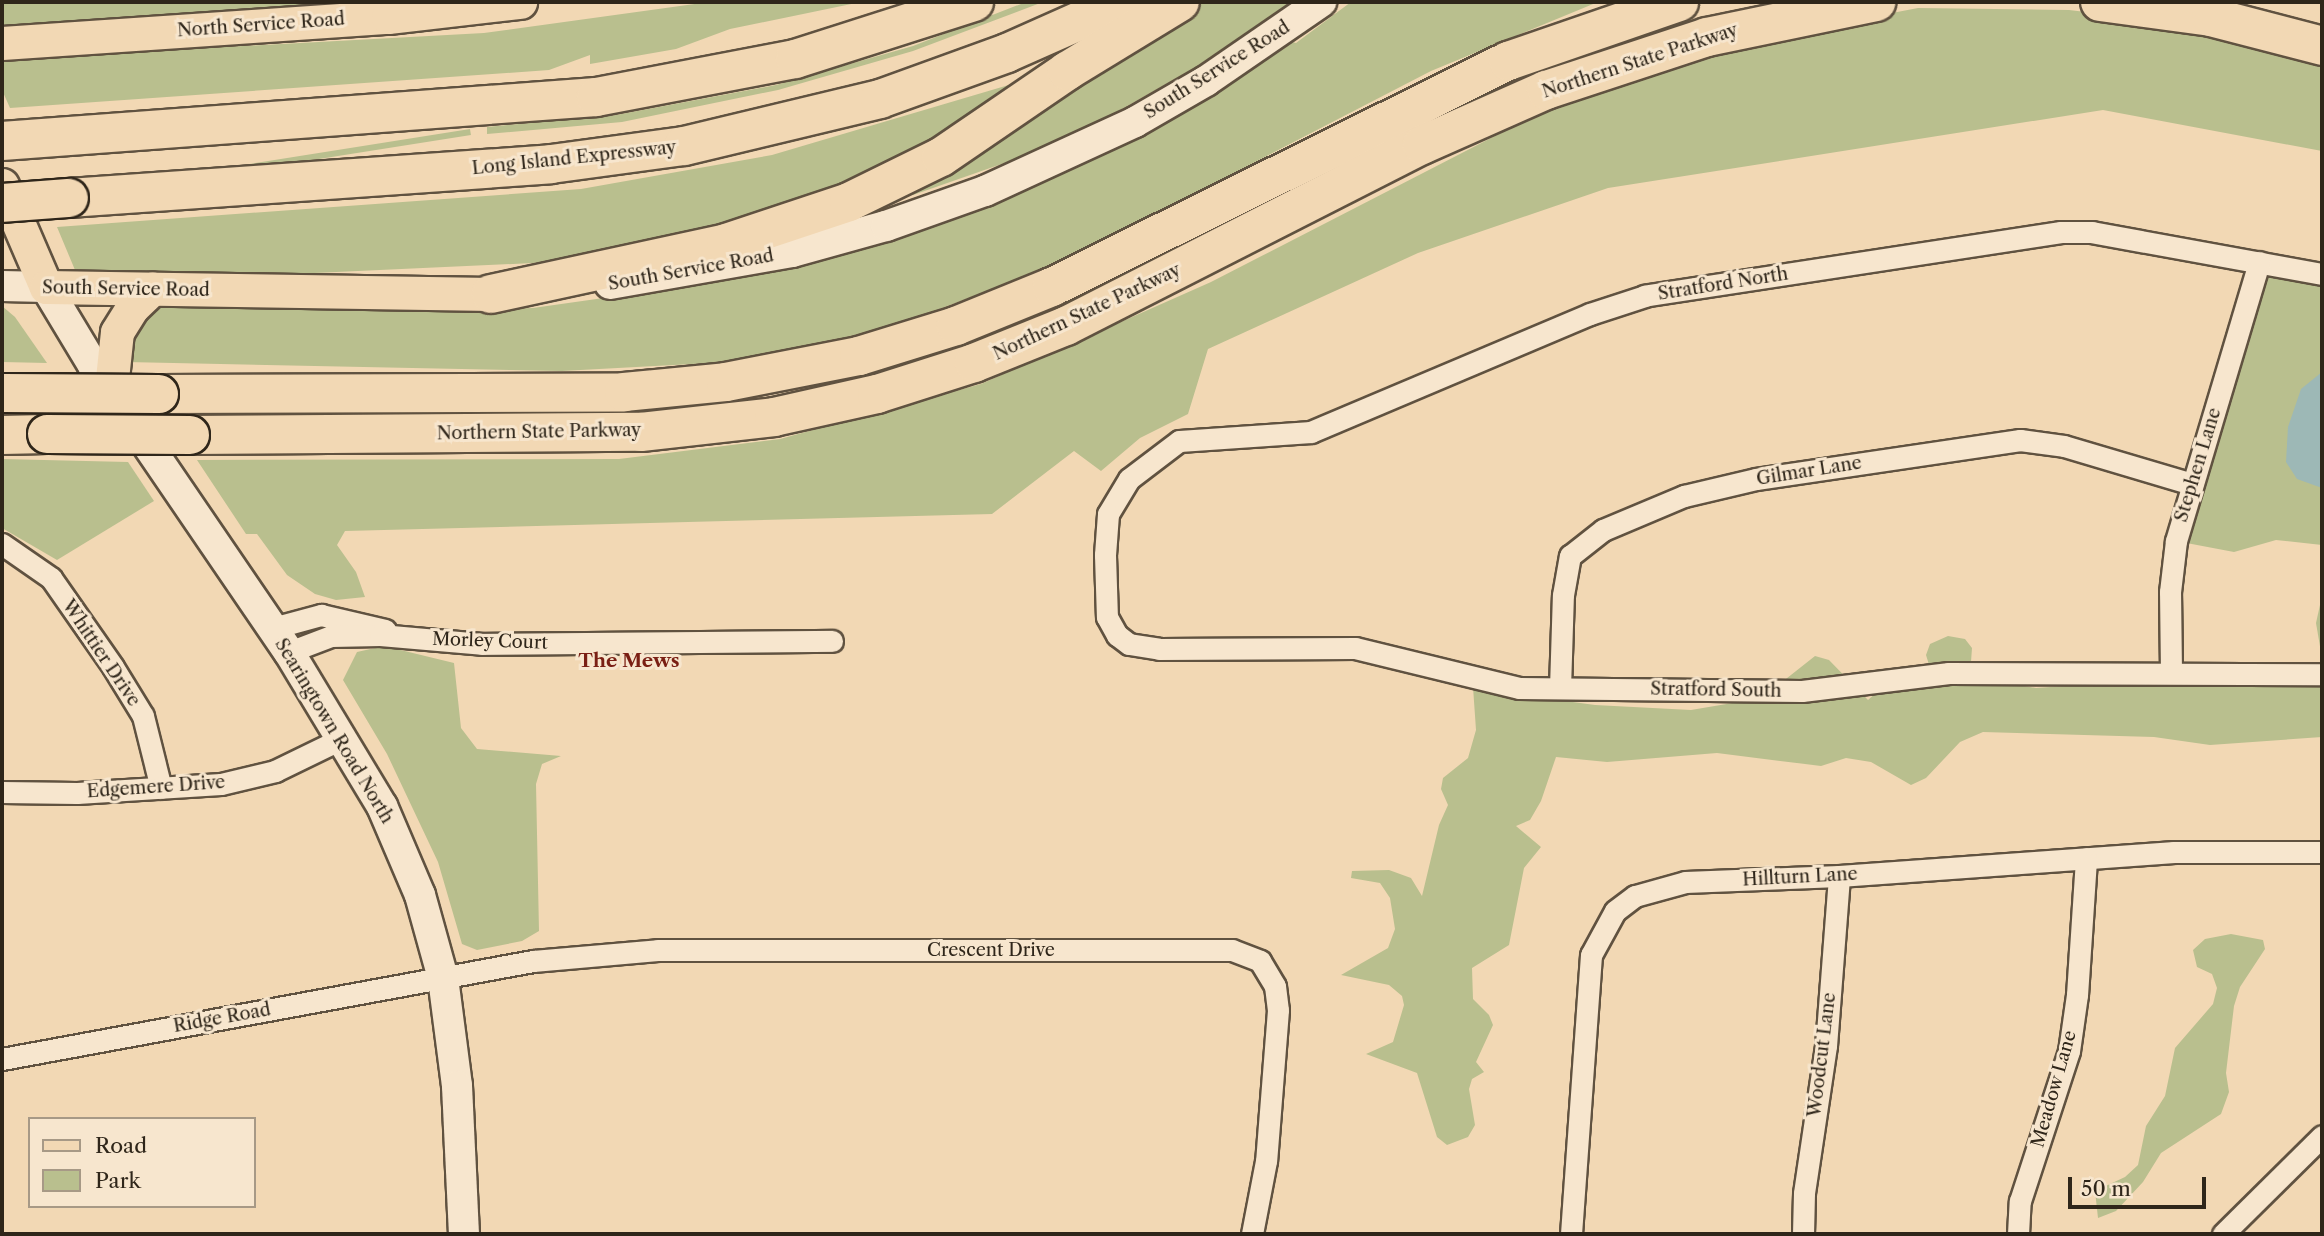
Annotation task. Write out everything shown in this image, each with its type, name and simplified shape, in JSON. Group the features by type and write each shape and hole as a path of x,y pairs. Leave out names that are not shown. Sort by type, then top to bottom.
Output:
{"highway":[{"path":"2,141 596,97 795,59 974,2"},
{"name":"Long Island Expressway","path":"2,203 537,165 684,146 880,99 1007,52 1122,2"},
{"path":"491,294 726,243 849,202 940,157 1067,71 1180,2"},
{"path":"3,393 624,392 758,377 859,356 956,326 1052,287 1508,61 1679,2"},
{"name":"Northern State Parkway","path":"2,435 662,430 774,417 877,394 1045,335 1422,145 1557,86 1738,28 1876,2"},
{"path":"2100,2 2211,17 2322,46"}],"main road":[{"name":"North Service Road","path":"2,43 388,17 520,2"},
{"name":"South Service Road","path":"2,286 491,294 625,283 727,266 845,238 952,204 1135,122 1206,81 1321,2"},
{"path":"2,185 46,287"},
{"name":"Searingtown Road North","path":"46,287 281,640 343,738 404,852 443,978 457,1086 464,1234"},
{"path":"111,388 117,332 132,308 152,289"}],"street":[{"name":"Stratford North","path":"1117,635 1107,617 1108,514 1129,479 1150,460 1190,437 1311,432 1590,314 1645,296 2061,232 2092,232 2322,274"},
{"name":"Stephen Lane","path":"2171,672 2175,554 2192,484 2259,262"},
{"name":"Gilmar Lane","path":"1560,688 1563,595 1570,556 1603,530 1684,496 1756,479 2020,440 2064,446 2192,484"},
{"name":"Whittier Drive","path":"2,544 51,578 113,667 143,716 160,788"},
{"name":"Morley Court","path":"281,640 321,615 373,625 399,636"},
{"name":"Stratford South","path":"1117,635 1129,644 1159,649 1355,648 1408,658 1482,682 1560,688 1802,691 1949,673 2322,674"},
{"name":"Morley Court","path":"281,640 331,636 399,636 481,644 832,641"},
{"name":"Edgemere Drive","path":"2,792 160,788 249,779 343,738"},
{"name":"Hillturn Lane","path":"1571,1234 1586,982 1591,955 1608,920 1635,896 1670,884 1839,876 2174,852 2322,852"},
{"name":"Meadow Lane","path":"2018,1234 2020,1201 2069,1051 2077,995 2086,858"},
{"name":"Woodcut Lane","path":"1803,1234 1804,1193 1826,1045 1839,876"},
{"name":"Crescent Drive","path":"443,978 533,961 658,950 1203,949 1248,954 1270,974 1278,1010 1266,1161 1252,1234"},
{"name":"Ridge Road","path":"2,1059 443,978"},
{"path":"2223,1234 2322,1136"}],"green space":[{"path":"2,2 503,2 2,42"},
{"path":"709,2 861,2 730,29 676,49 590,64 590,55 549,70 10,108 2,90 3,59 484,33"},
{"path":"1026,2 1043,2 913,51 778,90 622,122 487,134 487,127 616,115 776,85 913,46"},
{"path":"1203,2 1297,2 1256,33 1062,143 913,195 906,189"},
{"path":"1351,2 1598,2 1431,71 1056,265 900,324 748,361 562,371 126,362 137,313 157,302 406,310 533,308 695,285 861,246 1285,40 1296,43"},
{"path":"1918,8 2069,10 2247,31 2322,56 2322,151 2103,110 1608,188 1418,253 1208,349 1188,414 1140,438 1101,471 1074,451 992,514 345,531 337,545 356,572 365,597 336,600 315,594 287,575 257,534 246,534 197,460 619,459 780,439 981,384 1211,282 1565,100 1727,45"},
{"path":"1019,82 895,168 660,247 533,263 271,275 75,270 57,227 581,189 772,155"},
{"path":"470,129 471,135 7,208 6,203"},
{"path":"2259,262 2322,274 2322,545 2276,540 2234,552 2176,541"},
{"path":"2,306 15,317 47,363 2,362"},
{"path":"2,459 128,462 154,501 57,560 2,528"},
{"path":"2322,596 2322,658 2316,623"},
{"path":"1948,636 1965,639 1972,648 1971,662 2006,683 2036,688 2121,682 2322,682 2322,737 2210,745 2154,737 1983,732 1960,742 1926,778 1911,785 1871,762 1846,758 1821,766 1717,753 1607,762 1556,757 1541,801 1530,820 1516,826 1541,847 1524,868 1509,945 1472,968 1473,999 1489,1015 1493,1025 1476,1062 1484,1072 1472,1079 1469,1089 1475,1125 1468,1137 1447,1145 1437,1137 1417,1073 1366,1054 1393,1042 1404,1005 1402,996 1389,985 1341,975 1388,948 1395,929 1390,898 1380,883 1351,878 1352,871 1389,870 1411,878 1422,896 1439,825 1448,805 1441,789 1443,778 1468,758 1476,730 1473,687 1542,688 1558,700 1595,705 1691,710 1762,698 1815,656 1829,660 1868,700 1901,670 1930,668 1926,655 1930,644"},
{"path":"384,646 454,663 461,728 477,749 561,756 542,764 536,784 539,931 522,941 477,950 462,944 438,862 387,754 343,680 357,652"},
{"path":"2231,934 2263,940 2265,949 2240,987 2234,1006 2226,1073 2229,1092 2221,1114 2161,1153 2143,1182 2116,1211 2098,1218 2095,1191 2125,1177 2138,1165 2146,1126 2165,1096 2175,1048 2213,1004 2217,988 2212,974 2197,967 2193,950 2205,939"}],"water":[{"path":"2322,372 2322,488 2297,479 2286,462 2288,427 2301,389"}],"district":[{"name":"The Mews","path":"629,661"}]}
